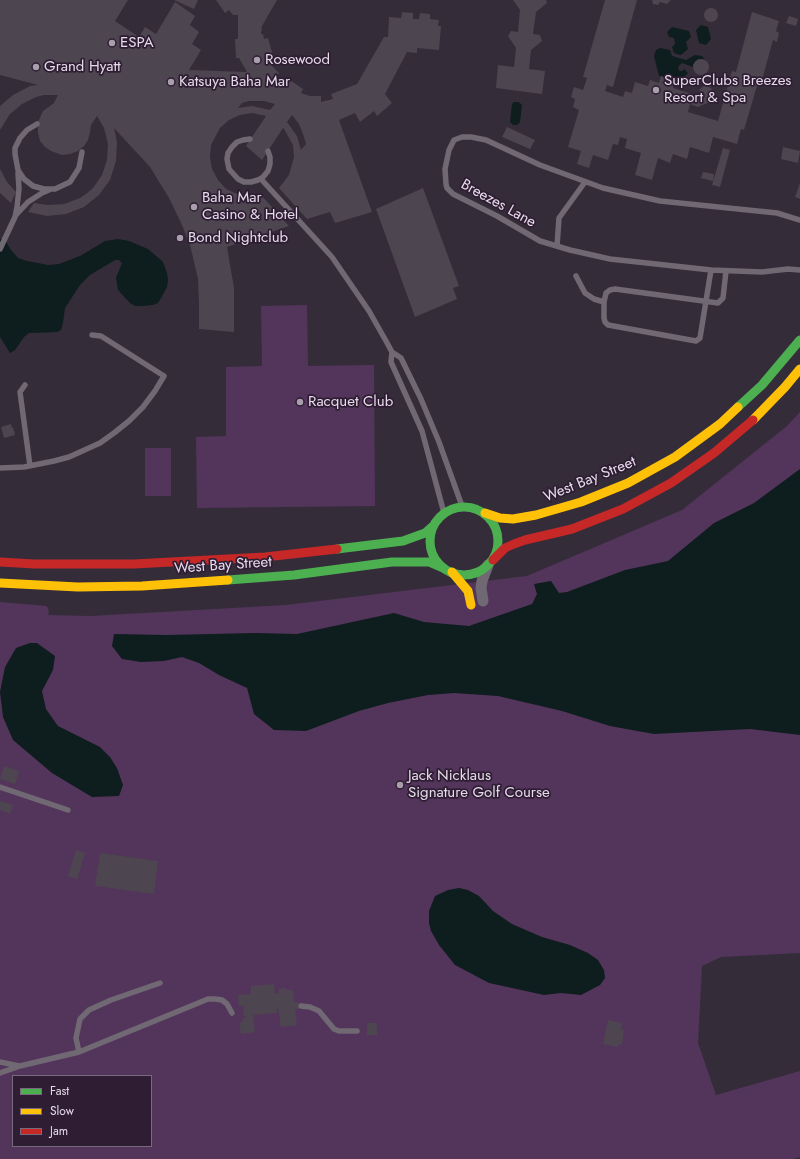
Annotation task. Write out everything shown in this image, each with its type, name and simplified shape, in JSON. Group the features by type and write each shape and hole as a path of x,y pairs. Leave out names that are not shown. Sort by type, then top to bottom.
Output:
{"main road":[{"name":"West Bay Street","path":"485,513 500,518 513,519 536,515 580,502 628,483 675,457 720,424 762,385 800,340"},
{"path":"449,571 460,574 475,573 505,548 525,540 580,526 623,509 671,483 714,454 752,421 800,369"},
{"path":"471,605 468,591 464,585 437,561 430,546 430,535 434,525 444,513 453,508 462,506 474,508 485,513 493,522 498,536 498,545 490,562"},
{"name":"West Bay Street","path":"0,562 34,564 134,564 265,557 403,541 424,533 434,525"},
{"name":"West Bay Street","path":"0,583 78,587 142,586 294,575 416,560 429,562 449,571"}],"street":[{"path":"483,602 481,588 482,581 490,562"}],"lane":[{"path":"0,249 15,216 19,193 15,148 27,130 37,124"},
{"name":"Breezes Lane","path":"800,220 777,213 660,201 610,189 585,182 540,165 486,140 471,137 462,137 454,140 451,145 445,169 446,184 450,192 497,216 540,241 557,246 610,259 711,270 762,272 788,269 800,270"},
{"path":"250,139 240,141 232,147 227,156 228,166 232,175 241,181 251,182 261,179 268,171 270,164 268,151"},
{"path":"15,216 22,208 36,197 70,182 77,173 81,163 82,152"},
{"path":"18,170 24,179 33,186 44,189 55,189"},
{"path":"261,179 332,257 369,311 392,352 401,358 422,399 462,506"},
{"path":"557,246 557,229 559,218 585,182"},
{"path":"711,270 706,301 700,338 696,341 608,325 605,322 604,302 606,293 610,290 615,289 706,301 718,303 724,298 726,271"},
{"path":"576,276 585,293 594,299 604,302"},
{"path":"0,468 30,466 69,457 100,443 114,433 143,407 155,392 164,376 101,336 92,335"},
{"path":"392,352 391,362 424,437 444,513"},
{"path":"25,385 20,392 30,466"},
{"path":"0,787 68,810"},
{"path":"78,1052 76,1038 78,1026 80,1019 89,1010 111,1000 160,983"},
{"path":"0,1073 20,1066 78,1052 208,999 215,998 222,1000 227,1004 232,1013"},
{"path":"301,1006 310,1007 319,1012 334,1029 339,1031 357,1032"},
{"path":"0,1062 20,1066"}],"shaded area":[{"path":"701,25 708,27 711,39 706,45 699,43 696,30"},
{"path":"672,27 689,31 691,37 686,42 688,49 681,55 674,53 672,47 675,44 674,38 669,37 667,32"},
{"path":"660,48 670,50 672,56 686,60 695,55 702,56 705,60 698,59 693,67 682,63 678,67 679,71 684,69 688,73 680,81 659,76 654,56 656,50"},
{"path":"514,102 519,102 522,105 520,122 517,125 513,125 510,122 512,104"},
{"path":"0,239 5,240 18,258 48,265 59,264 80,256 105,241 118,239 129,241 148,249 163,262 167,273 167,287 158,303 153,305 135,306 130,303 118,290 116,278 122,263 119,260 115,260 90,275 80,285 65,308 61,330 57,332 29,333 24,337 15,350 10,353 0,337"},
{"name":"Racquet Club","path":"307,305 308,366 374,365 375,506 197,508 196,437 226,436 226,367 262,366 261,306"},
{"name":"Jack Nicklaus Signature Golf Course","path":"800,412 800,953 721,957 702,966 698,1043 716,1095 800,1071 800,1157 793,1159 0,1159 0,602 47,606 49,612 48,615 91,616 286,605 527,576 682,510 787,426"},
{"path":"145,448 171,448 171,496 145,496"},
{"path":"800,469 800,735 750,729 654,734 610,726 562,711 498,696 454,693 428,695 388,703 359,711 306,731 274,730 254,714 247,688 219,675 199,663 182,657 164,661 141,662 122,659 112,646 114,634 297,634 394,613 424,622 469,626 532,604 537,594 534,584 551,581 559,593 567,592 625,570 668,561 714,523 754,503"},
{"path":"30,643 37,643 55,656 53,670 42,691 46,709 58,726 100,747 110,757 117,768 123,785 119,796 92,797 52,773 13,740 3,717 0,692 5,667 16,648"},
{"path":"459,888 468,890 479,896 493,911 512,924 542,937 570,945 588,953 598,960 604,970 605,978 600,985 581,995 561,993 544,995 489,983 455,965 439,945 431,931 429,911 435,896 448,890"}],"building":[{"path":"0,0 128,0 115,21 139,37 145,27 156,34 175,2 195,16 190,25 199,32 192,44 201,50 189,70 247,72 239,58 236,58 235,39 238,39 238,15 233,15 229,10 225,13 216,0 277,0 262,26 261,34 263,34 264,39 268,38 275,62 271,65 279,73 276,78 285,81 287,78 303,89 301,93 310,96 321,96 321,102 333,99 331,94 357,84 384,37 388,37 389,17 401,18 402,12 413,13 413,19 419,19 420,13 430,14 430,19 439,20 438,26 441,26 439,50 417,48 417,53 407,52 385,94 392,103 377,116 374,111 360,122 355,113 339,120 372,212 335,223 330,212 307,219 279,188 289,175 294,157 293,145 284,129 283,128 262,160 246,146 266,116 252,113 240,115 229,120 220,128 211,145 210,157 212,169 218,180 226,189 237,194 249,197 262,196 289,226 227,247 234,288 234,332 199,329 198,279 190,245 182,225 169,198 150,167 114,128 117,142 116,161 110,180 99,195 84,207 66,214 47,216 28,212 34,203 48,205 64,204 86,194 93,188 102,175 107,160 108,144 104,128 97,116 91,125 88,140 78,151 62,155 45,147 40,141 38,122 43,111 54,103 58,95 44,95 36,97 22,104 10,114 0,130 0,106 13,95 30,86 38,85 0,75","holes":["249,101 264,101 275,104 270,110 252,106 238,108 242,103","292,115 299,124 306,144 301,150 297,136 287,122"]},
{"path":"174,0 198,0 194,9"},
{"path":"513,0 546,0 547,3 536,12 533,34 540,35 542,41 531,50 529,69 545,71 542,94 496,88 498,65 514,67 516,48 508,36 511,31 518,32 520,10"},
{"name":"SuperClubs Breezes Resort & Spa","path":"605,0 637,0 613,87 607,85 605,91 623,97 625,91 632,93 635,82 648,86 650,80 659,83 661,76 674,81 673,88 698,96 700,89 705,85 711,88 714,94 712,101 698,107 690,104 688,112 718,121 732,71 736,72 752,12 779,21 776,31 779,33 777,42 773,40 762,80 759,79 744,130 741,129 737,144 713,137 709,153 690,147 687,159 673,154 670,163 658,158 652,180 635,175 641,153 625,148 627,139 620,137 618,145 613,144 608,160 593,155 589,168 577,164 581,151 568,147 579,110 573,107 575,99 571,97 574,87 583,90 587,78 583,77"},
{"path":"652,0 671,0 667,4 660,2 658,5 653,4"},
{"path":"708,8 714,8 718,12 718,18 714,22 708,22 704,18 704,12"},
{"path":"789,16 798,19 796,26 786,23"},
{"path":"701,59 708,64 709,67 704,74 701,75 694,70 693,67 698,60"},
{"path":"507,127 535,140 530,149 502,137"},
{"path":"783,147 800,151 798,163 781,159"},
{"path":"723,148 730,150 720,187 712,185"},
{"path":"0,169 7,182 16,192 11,203 0,193"},
{"path":"703,172 714,174 713,181 701,178"},
{"path":"800,183 800,199 795,197"},
{"path":"423,188 459,286 453,288 457,299 415,317 376,209"},
{"path":"11,424 15,435 4,438 1,427"},
{"path":"4,766 19,771 15,784 0,779"},
{"path":"0,801 13,805 10,814 0,810"},
{"path":"76,850 85,853 77,879 68,876"},
{"path":"100,853 158,861 154,894 95,886"},
{"path":"274,984 275,994 279,993 279,989 286,988 286,990 293,990 294,1002 298,1002 299,1009 295,1009 297,1025 281,1027 277,1007 277,1013 253,1015 255,1032 241,1034 239,1022 243,1022 242,1018 246,1018 246,1016 244,1016 243,1007 245,1006 239,1006 238,995 251,994 251,986"},
{"path":"608,1020 622,1023 621,1029 624,1030 622,1045 619,1044 618,1047 603,1044"},
{"path":"367,1023 377,1023 377,1035 367,1035"}],"traffic: fast":[{"path":"738,407 762,385 800,340"},
{"path":"457,507 471,507 483,513 492,522 498,534 498,541 496,554 488,565 477,573 471,575 457,575 451,573 440,565 432,554 430,548 430,534 432,528 440,517 451,509 457,507"},
{"path":"337,549 403,541 425,533 434,525"},
{"path":"228,580 294,575 392,562 429,562 445,569"}],"traffic: slow":[{"path":"753,420 800,369"},
{"path":"485,513 500,518 513,519 536,515 581,502 628,483 675,457 720,424 738,407"},
{"path":"452,572 468,591 471,605"},
{"path":"0,583 78,587 142,586 228,580"}],"traffic: jam":[{"path":"493,560 505,548 514,544 572,529 623,509 671,483 714,453 753,420"},
{"path":"0,562 34,564 134,564 265,557 337,549"}],"place":[{"name":"ESPA","path":"112,43"},
{"name":"Rosewood","path":"257,60"},
{"name":"Grand Hyatt","path":"36,67"},
{"name":"Katsuya Baha Mar","path":"171,82"},
{"name":"SuperClubs Breezes Resort & Spa","path":"656,90"},
{"name":"Baha Mar Casino & Hotel","path":"194,207"},
{"name":"Bond Nightclub","path":"180,238"},
{"name":"Racquet Club","path":"300,402"},
{"name":"Jack Nicklaus Signature Golf Course","path":"400,785"}]}
